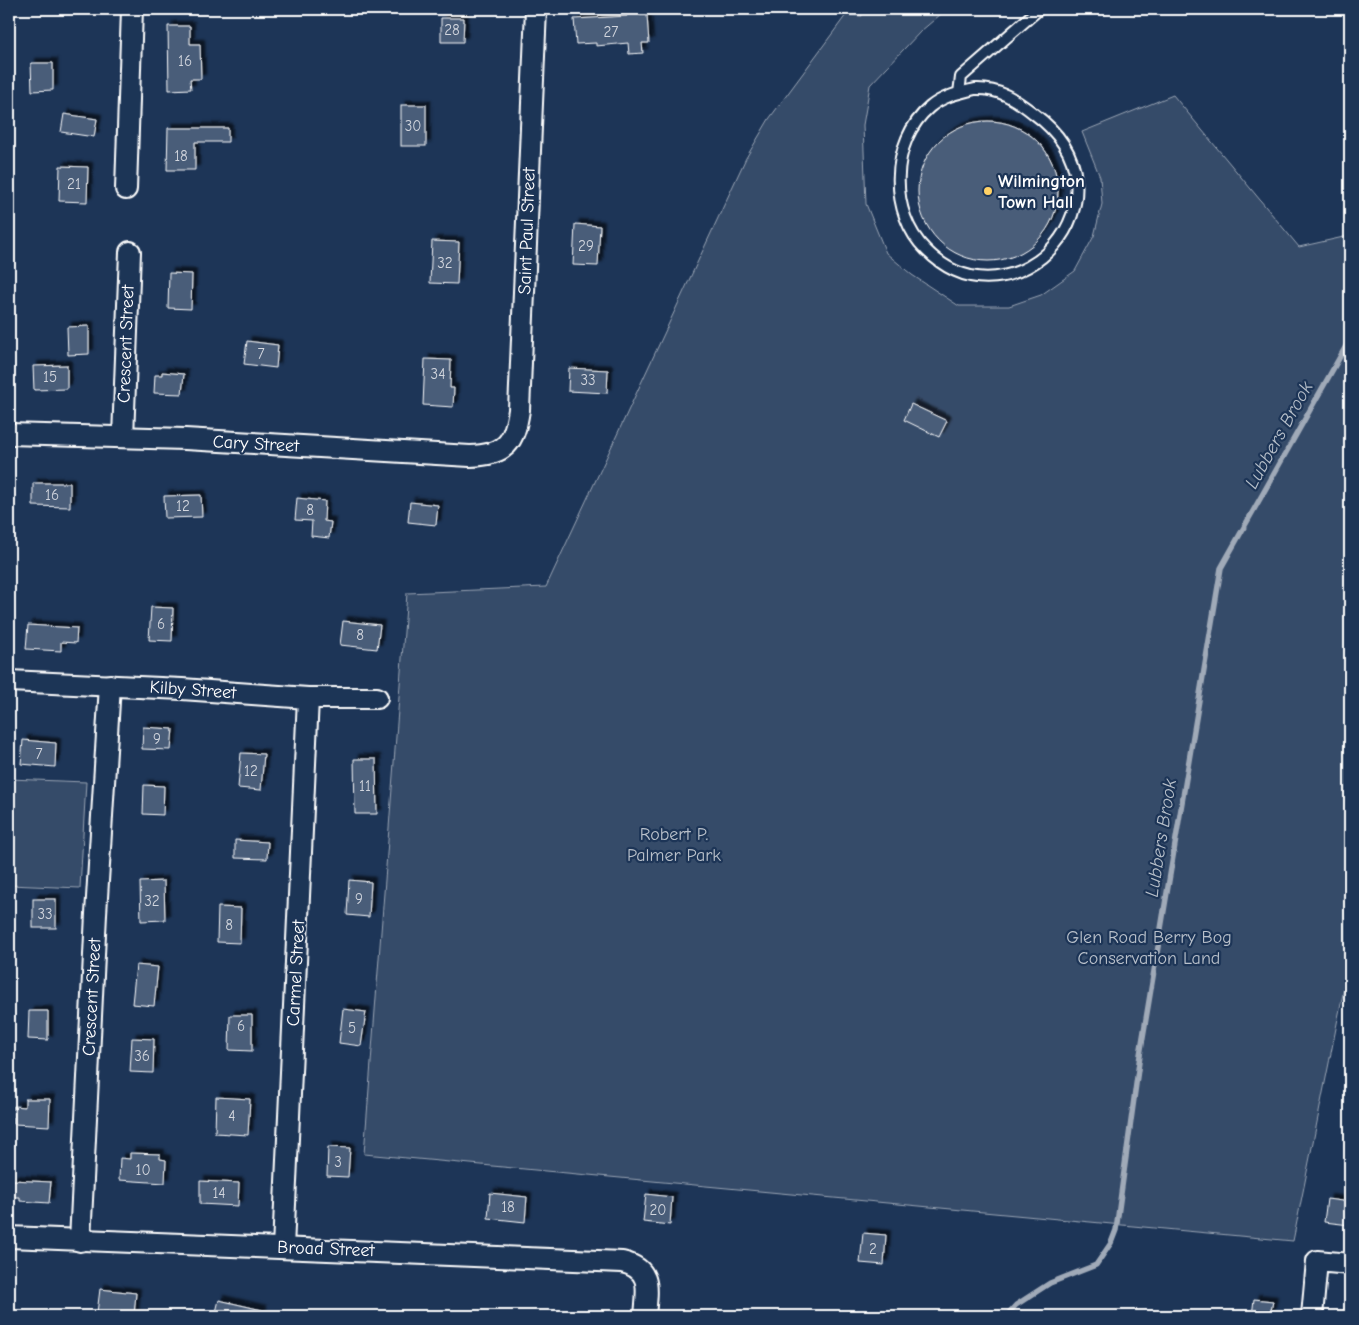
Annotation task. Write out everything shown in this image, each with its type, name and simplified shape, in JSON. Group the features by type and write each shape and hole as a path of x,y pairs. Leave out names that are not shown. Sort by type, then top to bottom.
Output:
{"street":[{"path":"126,189 132,9"},
{"name":"Saint Paul Street","path":"503,449 515,432 519,410 536,9"},
{"name":"Crescent Street","path":"123,437 130,252"},
{"name":"Cary Street","path":"9,434 123,437 470,456 488,455 503,449"},
{"name":"Kilby Street","path":"9,681 110,685 308,698 377,698"},
{"name":"Crescent Street","path":"80,1240 110,685"},
{"name":"Carmel Street","path":"284,1248 308,698"},
{"name":"Broad Street","path":"9,1237 615,1261 629,1264 641,1270 647,1288 645,1316"},
{"path":"1312,1316 1317,1261 1350,1264"}],"lane":[{"path":"960,93 961,77 1039,9"},
{"path":"988,89 1014,99 1053,130 1071,159 1076,192 1068,226 1048,254 1018,272 984,277 951,269 923,248 905,219 899,185 905,145 914,126 930,107 942,99 960,93 988,89"}],"green space":[{"name":"Robert P. Palmer Park","path":"862,9 947,9 921,31 870,85 863,125 866,204 886,253 912,275 959,306 1009,306 1041,295 1075,271 1094,236 1102,204 1100,177 1082,132 1173,95 1299,247 1350,234 1350,959 1293,1241 364,1154 407,593 546,587 746,158 769,119 846,15 862,16"},
{"path":"9,779 86,782 80,888 9,885"}],"building":[{"path":"626,9 640,9 640,15 647,15 649,43 642,43 643,53 629,54 628,43 596,46 596,43 576,44 574,19 627,16"},
{"path":"441,18 464,18 463,42 441,42"},
{"path":"168,26 190,26 190,44 200,44 201,79 190,79 191,89 169,90"},
{"path":"31,63 53,63 53,90 32,91"},
{"path":"401,105 426,105 426,146 401,146"},
{"path":"64,114 97,119 94,137 61,132"},
{"name":"Wilmington Town Hall","path":"988,121 1015,126 1037,142 1053,164 1058,191 1053,218 1037,240 1015,256 988,261 961,256 939,240 923,218 918,191 923,164 939,142 961,126"},
{"path":"168,128 228,128 228,142 195,142 195,170 167,170"},
{"path":"60,166 88,167 87,202 59,201"},
{"path":"575,224 600,226 598,266 573,265"},
{"path":"432,241 459,242 457,284 430,283"},
{"path":"169,273 192,274 191,309 168,308"},
{"path":"89,326 89,354 68,355 67,327"},
{"path":"247,341 278,345 276,368 244,364"},
{"path":"425,359 451,360 450,388 454,388 453,407 423,405"},
{"path":"67,365 67,389 34,390 33,366"},
{"path":"569,368 608,370 607,393 568,391"},
{"path":"162,372 184,374 182,394 154,393 155,375 162,375"},
{"path":"911,404 947,421 939,437 904,420"},
{"path":"33,483 70,483 70,507 33,506"},
{"path":"201,495 202,517 165,518 164,496"},
{"path":"297,498 325,501 324,521 331,522 329,538 311,536 312,521 295,520"},
{"path":"410,502 438,505 436,525 408,522"},
{"path":"151,607 173,608 172,641 149,640"},
{"path":"343,621 380,625 377,649 340,645"},
{"path":"28,625 77,628 76,643 61,642 61,651 26,649"},
{"path":"143,727 173,729 171,750 142,749"},
{"path":"23,740 56,743 55,767 21,764"},
{"path":"241,753 264,754 261,790 238,788"},
{"path":"354,759 376,759 377,814 355,814"},
{"path":"144,785 164,786 163,815 143,814"},
{"path":"235,840 268,842 267,859 235,858"},
{"path":"349,880 371,882 369,917 347,915"},
{"path":"164,881 165,920 141,921 140,882"},
{"path":"33,899 56,899 56,928 33,928"},
{"path":"218,907 241,908 240,943 217,942"},
{"path":"136,965 158,967 154,1006 132,1004"},
{"path":"343,1009 366,1012 361,1046 339,1043"},
{"path":"29,1011 48,1011 48,1040 28,1039"},
{"path":"230,1015 252,1015 252,1051 229,1050"},
{"path":"132,1038 154,1039 153,1073 130,1072"},
{"path":"216,1097 250,1099 248,1135 215,1133"},
{"path":"25,1099 50,1099 49,1126 14,1124 14,1106 25,1107"},
{"path":"328,1147 350,1148 348,1177 327,1176"},
{"path":"130,1153 160,1154 160,1159 166,1160 165,1183 119,1180 120,1158 130,1159"},
{"path":"12,1180 51,1182 49,1203 20,1201 20,1197 11,1197"},
{"path":"200,1181 239,1183 238,1206 200,1204"},
{"path":"490,1193 527,1197 525,1222 488,1218"},
{"path":"646,1194 672,1197 670,1225 643,1222"},
{"path":"1327,1199 1350,1202 1350,1225 1324,1222"},
{"path":"863,1233 886,1235 884,1265 860,1263"},
{"path":"100,1289 136,1293 134,1316 97,1313"},
{"path":"1254,1299 1273,1301 1270,1316 1252,1316"},
{"path":"219,1300 262,1310 262,1316 215,1316"}],"waterway":[{"name":"Lubbers Brook","path":"1006,1316 1016,1305 1050,1283 1096,1265 1111,1243 1116,1230 1140,1055 1221,568 1350,339"}],"place":[{"name":"Wilmington Town Hall","path":"988,191"}],"park label":[{"name":"Glen Road Berry Bog Conservation Land","path":"1149,948"}]}
